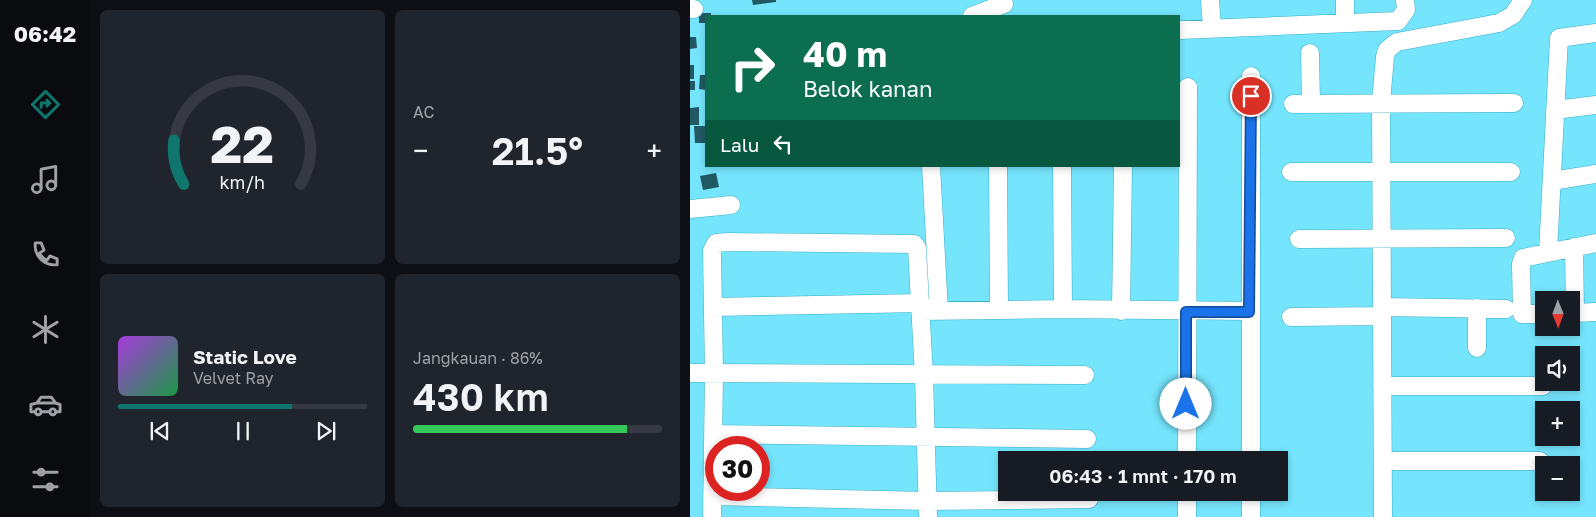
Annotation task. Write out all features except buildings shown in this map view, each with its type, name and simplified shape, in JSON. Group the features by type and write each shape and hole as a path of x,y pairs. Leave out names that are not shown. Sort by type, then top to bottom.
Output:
{"street":[{"path":"1210,0 1212,28"},
{"path":"1345,0 1345,23"},
{"path":"1180,30 1398,21 1406,10 1405,0"},
{"path":"1383,517 1381,102 1385,57 1391,45 1397,42 1498,23 1513,15 1523,0"},
{"path":"976,15 1005,7"},
{"path":"1548,252 1559,38 1596,33"},
{"path":"1310,53 1312,104"},
{"path":"1251,76 1249,312 1251,451"},
{"path":"1187,451 1188,87"},
{"path":"1293,104 1381,102 1514,103"},
{"path":"1556,110 1596,104"},
{"path":"927,509 927,438 924,376 931,167"},
{"path":"998,167 998,309"},
{"path":"1062,167 1063,309"},
{"path":"1120,311 1123,167"},
{"path":"1291,172 1511,172"},
{"path":"1552,181 1596,174"},
{"path":"690,209 730,205"},
{"path":"1299,239 1506,238"},
{"path":"927,308 918,252 914,244 720,242 716,244 712,251 713,434 927,438 1087,438"},
{"path":"1535,314 1522,314 1521,264 1526,256 1596,243"},
{"path":"1573,291 1574,247"},
{"path":"713,307 1249,312"},
{"path":"1477,308 1477,348"},
{"path":"1292,317 1477,308 1506,309"},
{"path":"1580,313 1596,312"},
{"path":"690,373 924,376 1085,375"},
{"path":"1382,386 1535,386"},
{"path":"1383,461 1535,460"},
{"path":"770,500 927,509 1057,501"},
{"path":"712,501 712,517"},
{"path":"1187,501 1187,517"},
{"path":"1251,501 1251,517"}],"route":[{"path":"1186,404 1186,312 1249,312 1251,96"}]}
